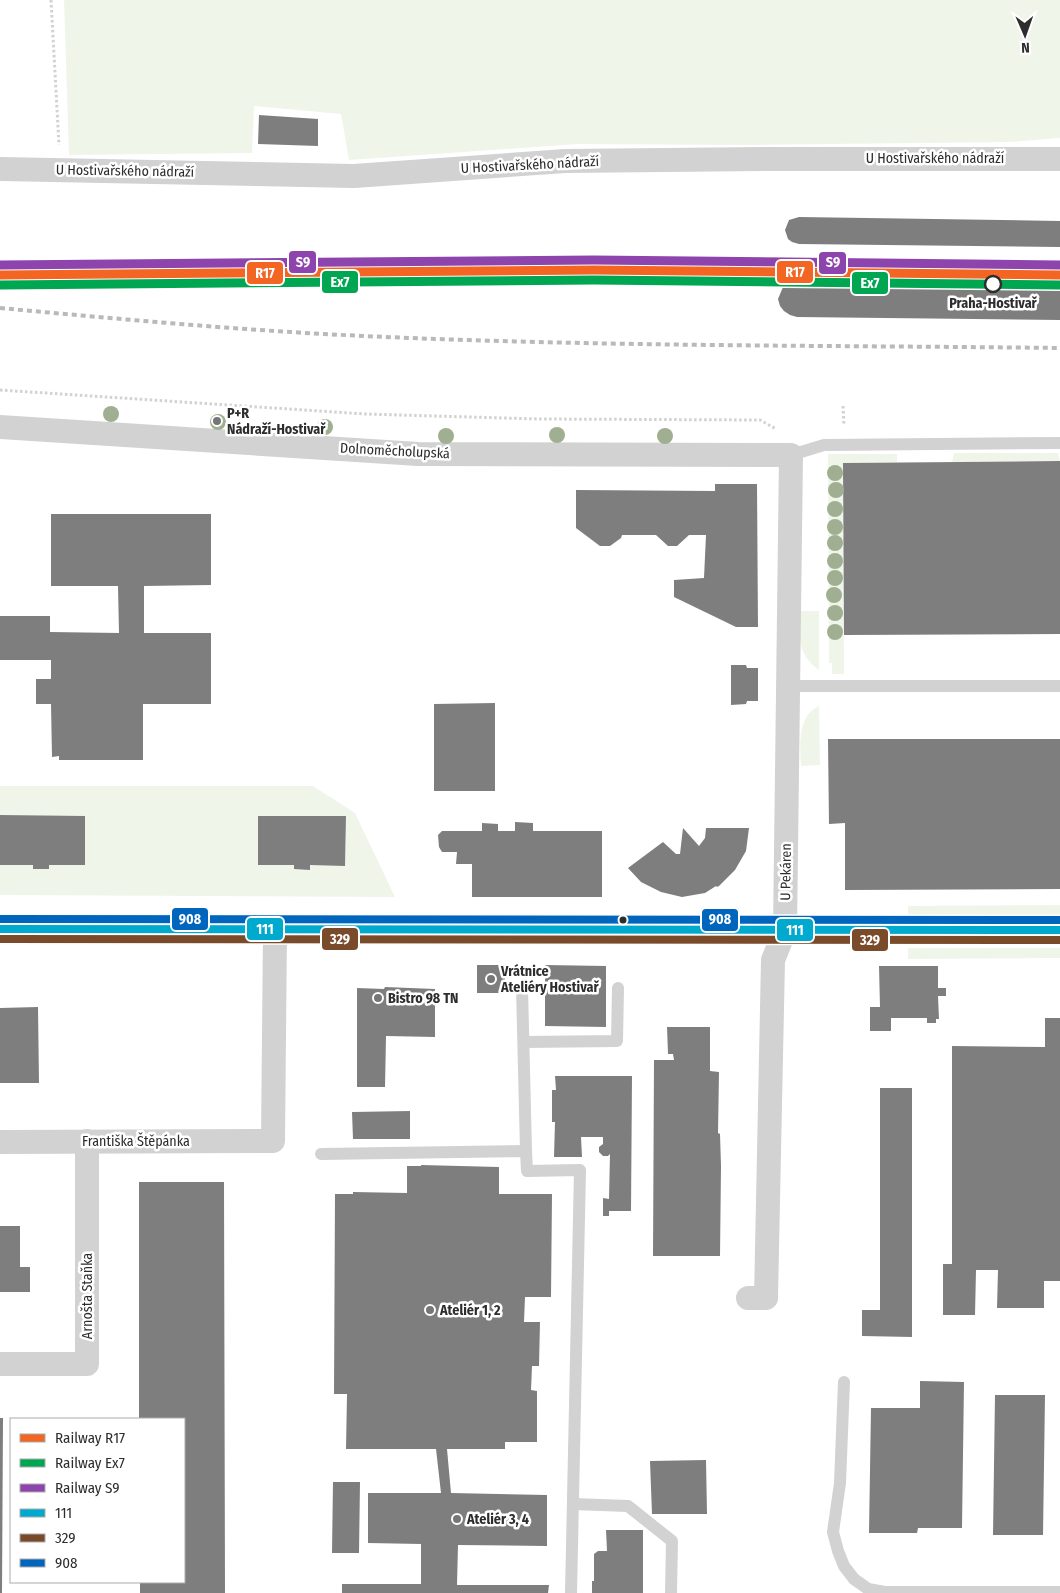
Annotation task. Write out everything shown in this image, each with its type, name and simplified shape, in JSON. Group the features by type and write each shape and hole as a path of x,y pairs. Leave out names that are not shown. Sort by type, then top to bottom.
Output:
{"street":[{"name":"U Hostivařského nádraží","path":"0,168 354,176 565,161 1060,159"},
{"name":"Dolnoměcholupská","path":"0,427 418,454 787,444"},
{"name":"U Pekáren","path":"748,1298 766,1298 773,960 786,930 789,686 787,444"},
{"path":"0,929 1060,930"},
{"name":"Františka Štěpánka","path":"0,1142 273,1141 275,929"},
{"name":"Arnošta Staňka","path":"0,1364 87,1364 87,1141"}],"lane":[{"path":"787,444 1060,443"},
{"path":"789,686 1060,686"},
{"path":"522,988 527,1171 580,1170 571,1593"},
{"path":"524,1042 617,1040 618,988"},
{"path":"321,1154 526,1151"},
{"path":"844,1382 840,1483 834,1532 841,1559 854,1579 868,1589 885,1592 1060,1592"},
{"path":"573,1504 628,1506 672,1541 671,1593"}],"path":[{"path":"51,0 60,170"},
{"path":"0,390 375,414 539,419 760,420 787,444"}],"shaded area":[{"path":"64,0 1060,0 1060,138 1011,142 748,145 578,144 349,160 341,114 254,106 252,153 69,155"},
{"path":"954,453 1058,453 1060,461 952,462"},
{"path":"828,454 897,454 897,462 843,463 844,674 832,674 832,663 829,663"},
{"path":"799,611 819,611 819,670 806,657 803,651 800,637"},
{"path":"819,706 820,765 801,766 800,740 803,724 812,711"},
{"path":"0,786 313,786 355,813 395,897 0,895 0,865 33,865 34,869 49,869 49,865 85,865 85,817 0,815","holes":["259,816 346,816 345,865 310,865 310,869 294,869 294,865 258,865"]},
{"path":"1060,905 1060,916 908,916 908,906"},
{"path":"908,948 1060,948 1060,958 908,959"}],"building":[{"path":"259,115 318,119 318,146 258,144"},
{"path":"799,217 1060,221 1060,247 799,244 788,239 785,230 789,220"},
{"path":"798,281 1060,283 1060,320 797,317 784,311 778,299 783,287"},
{"path":"1060,461 1060,634 844,635 843,463"},
{"path":"715,484 757,484 758,627 736,627 674,597 674,580 704,578 706,535 689,535 677,546 668,546 656,535 622,535 621,538 610,546 600,546 576,528 576,490 715,491"},
{"path":"51,514 211,514 211,585 144,586 144,633 211,633 211,704 143,704 143,760 59,760 59,756 52,757 51,704 36,704 36,679 51,679 51,660 0,660 0,616 50,616 50,632 119,633 118,586 51,586"},
{"path":"731,665 746,665 747,668 758,668 758,701 747,701 746,704 731,705"},
{"path":"495,703 495,791 434,791 434,704"},
{"path":"828,739 1060,739 1060,889 845,890 845,823 829,824"},
{"path":"0,815 85,816 85,865 49,865 49,869 33,869 33,865 0,865"},
{"path":"258,816 346,816 345,866 310,865 310,870 294,869 294,865 258,865"},
{"path":"515,822 533,823 533,831 602,831 602,897 472,897 472,864 456,864 457,852 442,852 439,847 438,835 442,831 482,831 482,823 498,824 498,831 515,831"},
{"path":"683,828 699,846 705,838 706,828 749,828 746,851 735,870 719,886 705,893 682,897 661,892 641,882 628,868 663,842 676,854 680,854"},
{"name":"Vrátnice Ateliéry Hostivař","path":"477,965 505,965 505,993 477,993"},
{"path":"545,965 606,966 606,1027 545,1026"},
{"path":"879,966 938,966 938,988 946,988 946,996 938,996 939,1019 936,1019 936,1023 927,1023 927,1018 891,1018 891,1031 870,1031 870,1007 880,1007"},
{"path":"385,987 435,989 435,1037 386,1036 385,1087 357,1087 357,988 384,989"},
{"path":"38,1007 39,1083 0,1083 0,1008"},
{"path":"1045,1018 1060,1018 1060,1281 1044,1281 1044,1308 997,1308 998,1270 976,1270 975,1315 943,1315 943,1264 952,1264 952,1046 1045,1047"},
{"path":"667,1027 710,1027 710,1071 719,1072 720,1256 653,1256 654,1060 674,1060 673,1054 668,1054"},
{"path":"555,1076 632,1076 631,1211 609,1211 609,1216 603,1216 603,1198 609,1199 610,1154 603,1156 599,1152 599,1147 603,1144 603,1137 581,1137 582,1157 554,1157 555,1122 552,1122 552,1090 556,1090"},
{"path":"880,1088 912,1088 912,1337 862,1336 862,1310 880,1310"},
{"path":"410,1111 410,1139 353,1139 352,1112"},
{"name":"Ateliér 1, 2","path":"407,1166 499,1167 499,1194 552,1194 551,1297 525,1297 524,1322 540,1322 539,1366 532,1366 531,1390 537,1391 537,1442 505,1442 505,1449 447,1449 451,1493 547,1495 547,1546 458,1545 457,1585 549,1585 548,1593 342,1593 342,1584 421,1584 421,1544 368,1543 368,1493 441,1493 436,1449 346,1449 347,1394 334,1394 335,1194 353,1194 353,1192 407,1193"},
{"path":"139,1182 224,1182 225,1593 140,1593 140,1583 185,1583 185,1418 139,1418"},
{"path":"0,1226 20,1226 20,1267 30,1267 30,1292 0,1292"},
{"path":"920,1381 964,1382 962,1528 918,1528 917,1533 869,1533 871,1408 920,1408"},
{"path":"995,1395 1045,1395 1043,1535 993,1535"},
{"path":"0,1418 3,1418 2,1593 0,1593"},
{"path":"706,1460 707,1514 652,1514 650,1461"},
{"path":"333,1482 360,1482 359,1553 332,1553"},
{"path":"606,1530 643,1530 643,1593 592,1593 594,1554 598,1551 607,1551"}],"railway":[{"path":"0,308 243,329 416,338 692,345 1060,348"}],"rail line":[{"name":"S9","path":"0,265 594,260 1060,265"},
{"name":"R17","path":"0,275 594,270 1060,275"},
{"name":"Ex7","path":"0,285 594,280 1060,285"}],"transit line":[{"name":"908","path":"0,919 1060,920"},
{"name":"111","path":"0,929 1060,930"},
{"name":"329","path":"0,939 1060,940"}],"place":[{"name":"Praha-Hostivař","path":"993,284"},
{"name":"P+R Nádraží-Hostivař","path":"217,421"},
{"name":"Vrátnice Ateliéry Hostivař","path":"491,979"},
{"name":"Bistro 98 TN","path":"378,998"},
{"name":"Ateliér 1, 2","path":"430,1310"},
{"name":"Ateliér 3, 4","path":"457,1519"}]}
